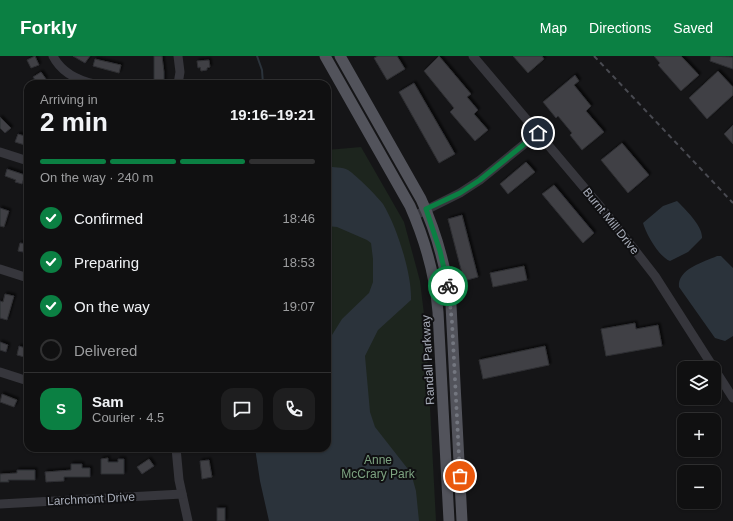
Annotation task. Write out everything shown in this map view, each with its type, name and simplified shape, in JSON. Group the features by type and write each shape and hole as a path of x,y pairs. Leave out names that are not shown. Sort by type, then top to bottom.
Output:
{"main road":[{"name":"Randall Parkway","path":"325,56 414,216 429,260 437,301 449,521"},
{"path":"340,56 426,209 440,251 447,278 451,305 462,521"}],"street":[{"path":"53,56 59,66 71,76 82,80"},
{"path":"178,56 180,72 179,80"},
{"name":"Burnt Mill Drive","path":"473,56 609,217 655,276 733,398"},
{"path":"414,216 460,193 480,180 538,133"},
{"path":"0,152 24,160"},
{"path":"0,269 24,277"},
{"path":"0,372 24,380"},
{"path":"176,452 176,460 188,521"},
{"name":"Larchmont Drive","path":"0,504 182,494"}],"green space":[{"name":"Anne McCrary Park","path":"361,147 404,222 420,281 426,331 436,521 271,521 324,452 331,452 331,150"}],"shaded area":[{"path":"331,167 348,170 380,200 393,225 403,251 411,289 411,300 378,330 365,356 370,412 375,427 411,473 416,491 419,521 269,521 260,481 256,452 331,452 331,337 342,319 369,293 373,282 371,243 337,227 331,226"},
{"path":"677,201 697,223 702,233 702,238 688,252 670,261 657,250 643,223 663,206"},
{"path":"717,256 721,256 733,268 733,336 725,341 715,338 679,287 682,275 692,267"}],"building":[{"path":"35,56 39,65 31,68 27,60"},
{"path":"73,56 90,56 85,63"},
{"path":"154,56 162,56 164,80 154,80"},
{"path":"378,56 397,56 405,69 387,80 374,58"},
{"path":"439,56 471,94 467,97 478,110 474,114 488,130 475,141 450,112 454,108 424,71"},
{"path":"513,56 542,56 544,59 528,73"},
{"path":"654,56 681,56 699,75 681,91 658,65 660,63"},
{"path":"711,56 733,57 733,69 710,61"},
{"path":"95,59 121,65 119,73 93,66"},
{"path":"209,60 210,67 207,68 207,70 201,71 200,67 198,68 197,61"},
{"path":"718,71 733,87 733,95 707,119 689,98"},
{"path":"41,72 46,79 35,80 33,77"},
{"path":"575,75 579,81 574,85 591,106 586,111 604,132 582,150 570,135 572,133 558,116 556,118 543,102"},
{"path":"414,83 455,154 439,163 399,92"},
{"path":"0,117 11,128 5,133 0,128"},
{"path":"733,125 733,144 724,134"},
{"path":"18,134 24,136 24,145 15,142"},
{"path":"622,143 649,175 628,193 601,160"},
{"path":"526,162 535,172 508,194 500,184"},
{"path":"7,169 24,175 24,178 22,184 5,176"},
{"path":"554,185 594,233 583,243 542,194"},
{"path":"0,208 9,211 4,227 0,226"},
{"path":"462,215 478,277 464,281 448,219"},
{"path":"20,243 24,244 24,252 18,251"},
{"path":"524,266 527,280 493,287 490,273"},
{"path":"5,294 14,296 7,320 0,318 0,301 3,302"},
{"path":"635,323 636,329 658,325 662,346 606,356 601,329"},
{"path":"0,342 8,345 6,352 0,350"},
{"path":"19,346 24,348 24,357 17,355"},
{"path":"545,346 549,365 483,379 479,360"},
{"path":"2,394 17,400 14,407 0,402"},
{"path":"108,458 108,462 118,462 118,459 124,459 124,474 101,474 101,459"},
{"path":"149,459 154,466 142,474 137,467"},
{"path":"209,460 212,477 202,479 200,461"},
{"path":"71,464 82,464 82,468 90,468 90,477 64,477 64,481 46,482 45,472 71,470"},
{"path":"17,470 35,470 35,480 8,480 9,482 0,482 0,474 17,473"},
{"path":"217,508 225,508 225,521 217,521"}],"waterway":[{"path":"257,56 262,70 263,80"}],"railway":[{"path":"594,56 733,203"}],"way so far":[{"path":"448,286 451,305 460,476"}],"route":[{"path":"448,286 440,251 432,223 426,209 460,193 480,180 538,133"}]}
